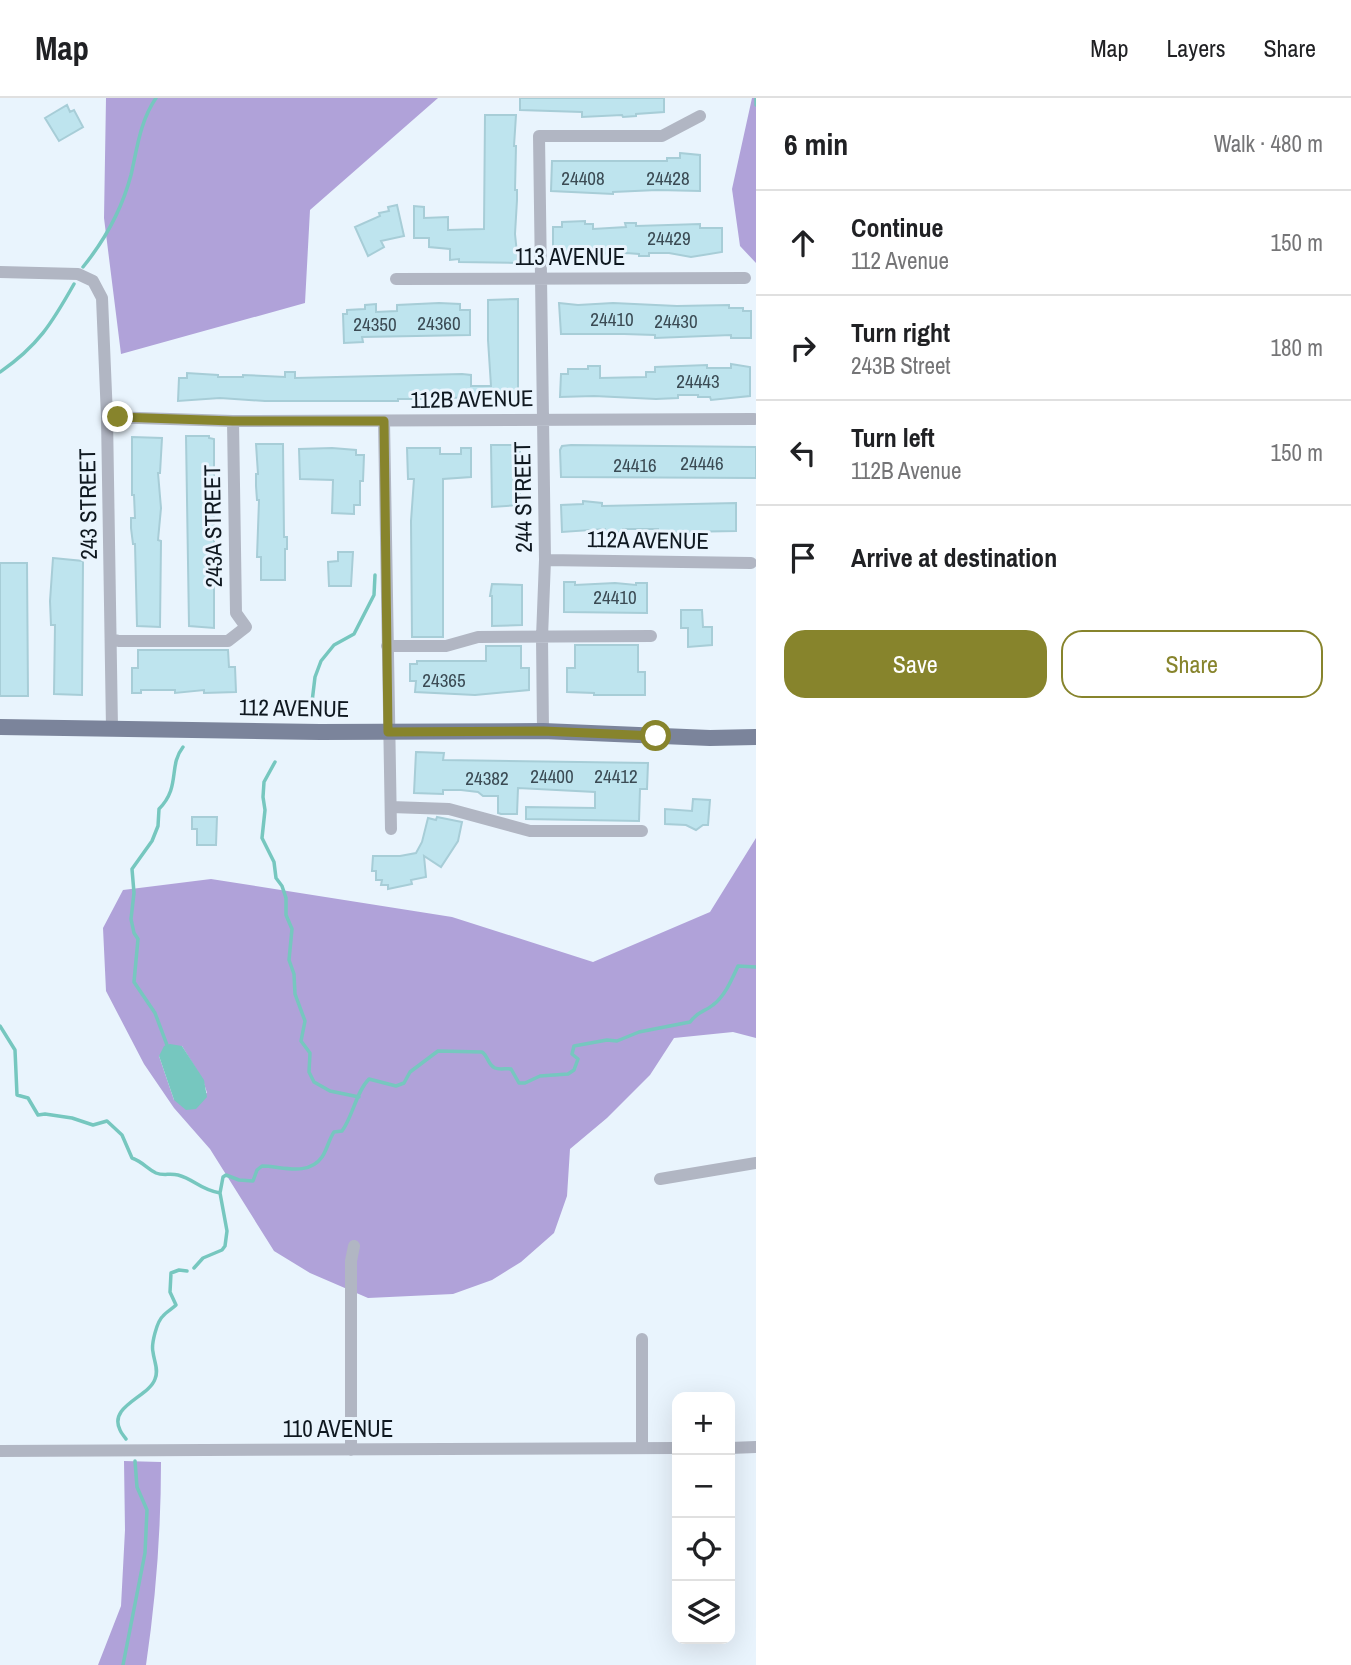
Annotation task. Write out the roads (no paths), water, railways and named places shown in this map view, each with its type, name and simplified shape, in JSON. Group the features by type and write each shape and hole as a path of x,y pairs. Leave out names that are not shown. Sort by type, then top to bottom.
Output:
{"main road":[{"name":"112 AVENUE","path":"0,727 388,732 543,731 710,738 756,737"}],"street":[{"name":"244 STREET","path":"543,731 545,560 539,136 662,136 700,116"},
{"name":"243 STREET","path":"0,272 78,274 93,281 102,298 107,417 112,728"},
{"name":"113 AVENUE","path":"396,279 745,278"},
{"name":"112B AVENUE","path":"107,417 233,421 754,419"},
{"name":"243A STREET","path":"111,639 228,641 246,627 236,613 233,421"},
{"path":"384,421 391,830"},
{"name":"112A AVENUE","path":"545,560 751,563"},
{"path":"387,646 446,646 478,637 651,636"},
{"path":"391,807 449,809 530,831 642,831"},
{"path":"660,1179 756,1163"},
{"path":"351,1450 351,1261 354,1247"},
{"path":"642,1339 642,1448"},
{"path":"735,1448 756,1447"},
{"name":"110 AVENUE","path":"0,1451 672,1448"}],"waterway":[{"path":"83,267 105,235 123,200 143,126 156,98"},
{"path":"756,98 756,105"},
{"path":"0,372 25,353 43,333 74,284"},
{"path":"312,702 315,677 321,661 334,645 354,634 374,595 375,575"},
{"path":"167,1045 155,1013 134,982 138,939 131,919 134,893 132,869 152,841 158,826 159,809 170,793 176,762 183,747"},
{"path":"275,762 264,782 262,838 274,862 276,878 286,898 286,915 292,929 289,960 294,974 295,994 305,1021 301,1041 310,1053 309,1072 314,1082 330,1091 359,1097"},
{"path":"194,1268 203,1258 225,1246 227,1231 220,1193 223,1177 226,1175 253,1181 257,1170 262,1166 302,1169 316,1163 324,1154 334,1132 342,1131 346,1125 361,1090 369,1079 396,1086 404,1083 410,1072 438,1051 482,1052 495,1068 511,1069 519,1083 540,1076 568,1074 574,1070 578,1059 572,1054 574,1046 607,1040 617,1041 639,1032 690,1022 721,997 738,966 756,967"},
{"path":"0,1026 15,1050 17,1095 28,1098 38,1115 72,1118 93,1125 107,1121 122,1135 132,1158 156,1173 178,1175 220,1193"},
{"path":"126,1439 120,1431 120,1414 155,1379 155,1333 161,1319 176,1305 170,1292 171,1273 187,1271"},
{"path":"123,1665 145,1553 147,1510 137,1487 135,1461"}]}
